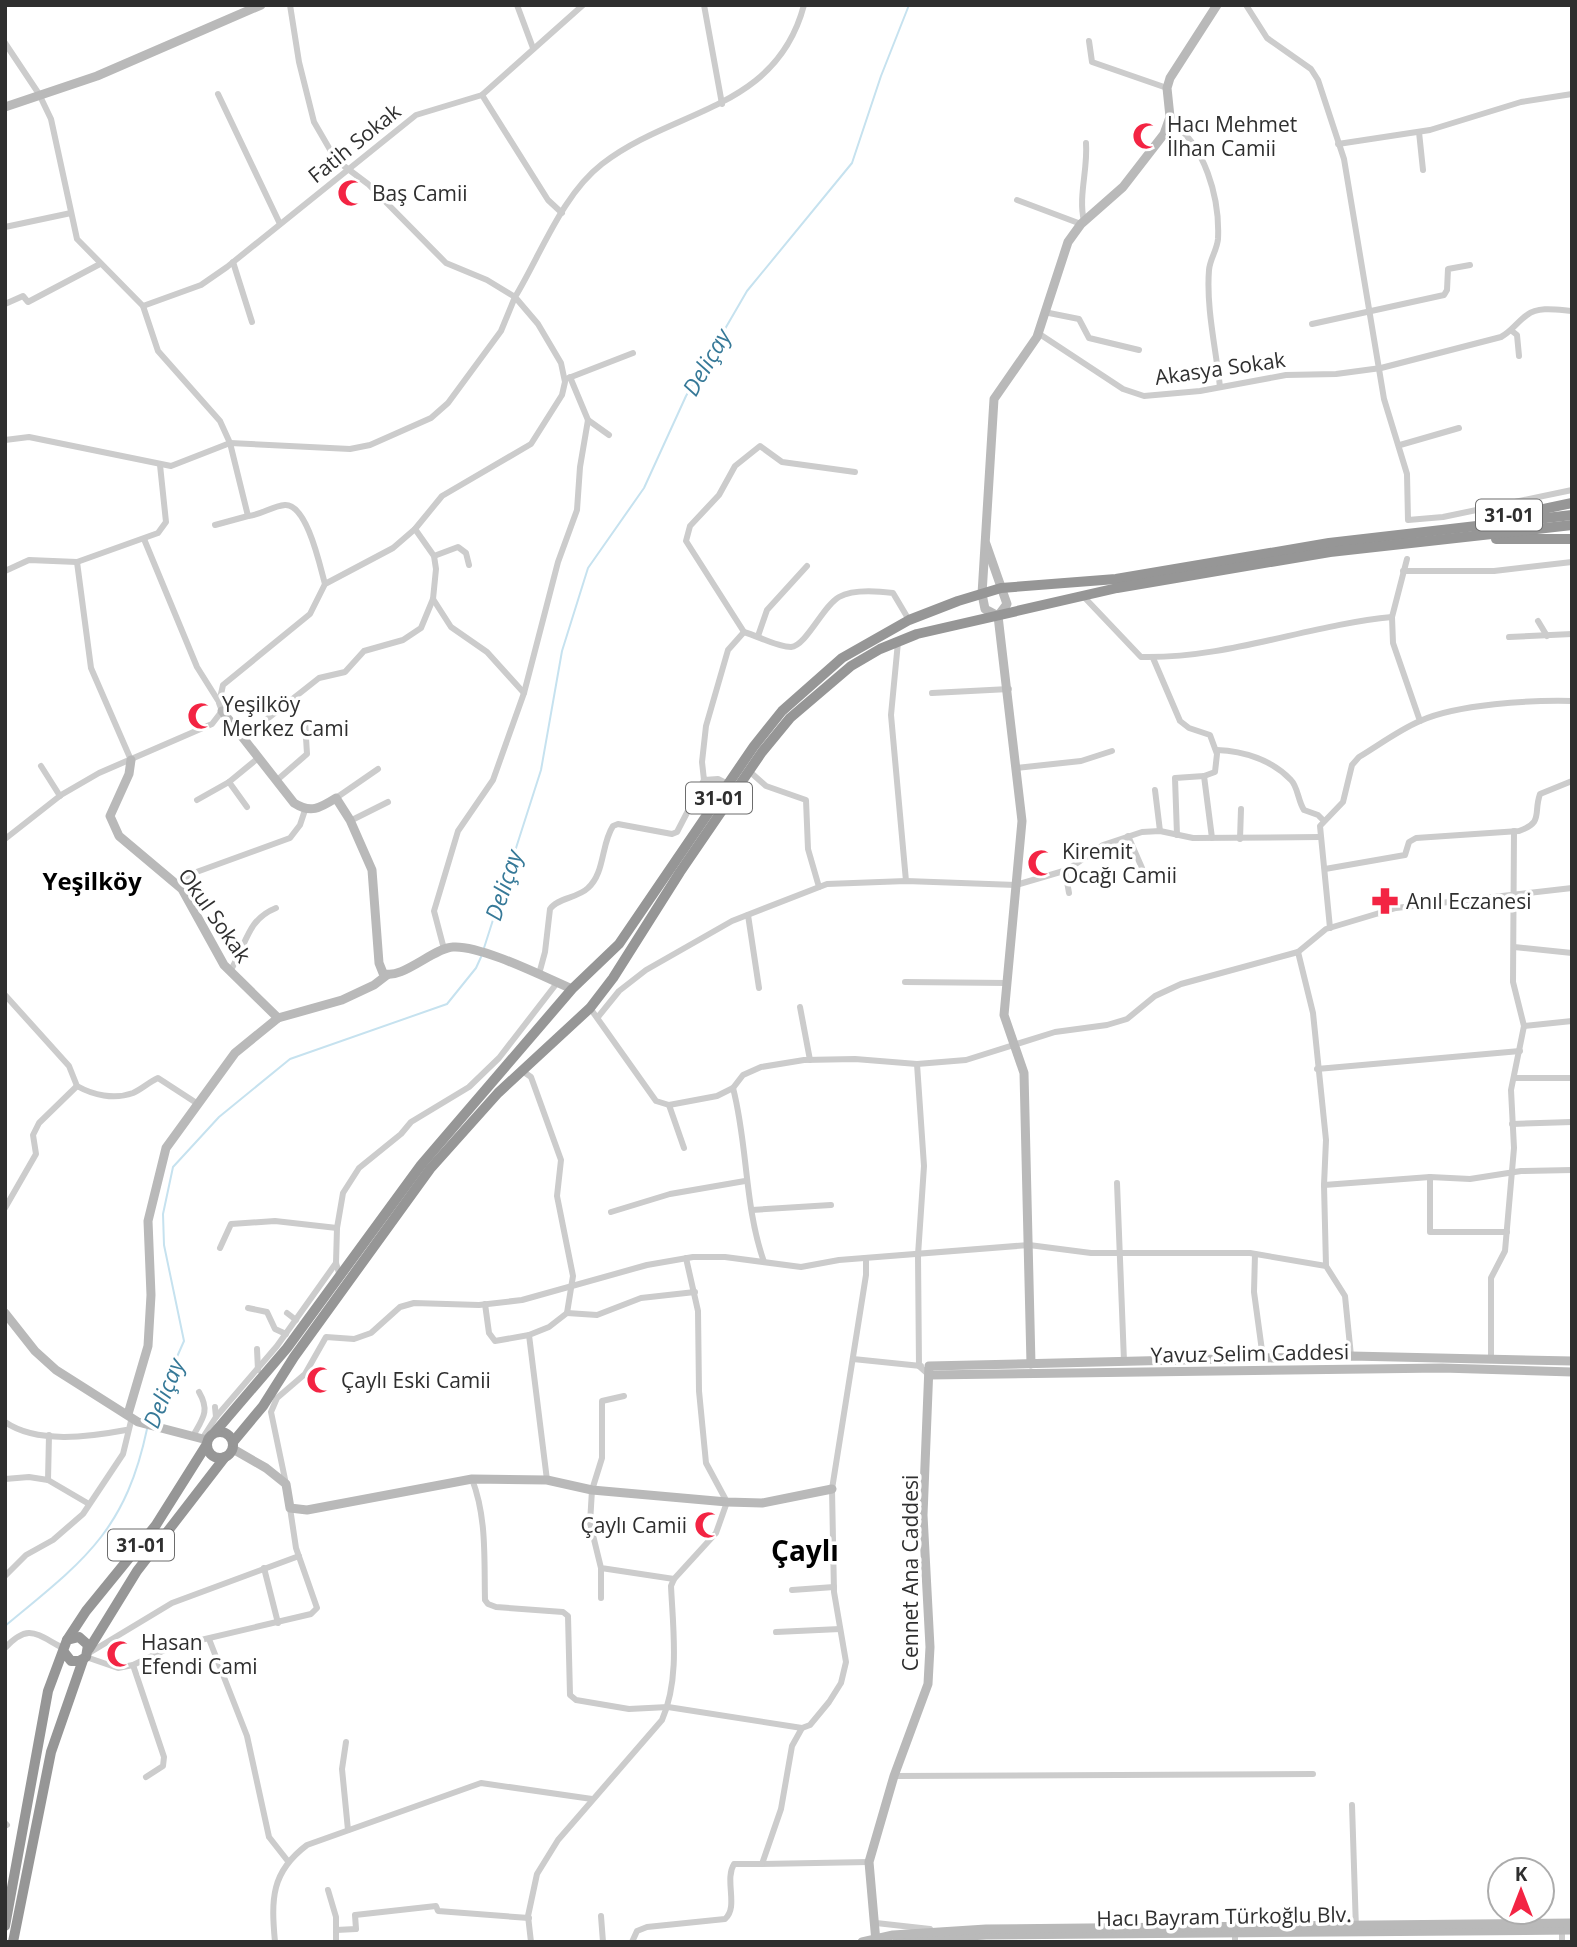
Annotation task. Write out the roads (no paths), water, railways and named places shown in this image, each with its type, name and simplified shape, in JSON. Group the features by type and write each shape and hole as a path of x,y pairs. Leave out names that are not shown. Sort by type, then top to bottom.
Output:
{"highway":[{"name":"31-01","path":"13,1942 51,1752 86,1655 137,1571 166,1531 201,1492 263,1406 294,1357 430,1170 521,1070 589,1007 749,771 790,718 819,691 851,667 899,640 958,623 1082,595 1447,534 1572,502"},
{"path":"1447,534 1572,515"},
{"path":"1447,534 1572,525"},
{"name":"31-01","path":"5,1926 48,1691 65,1646 86,1611 156,1525 205,1438 286,1348 338,1268 421,1165 572,990 619,944 728,784 782,711 809,684 842,658 909,620 1002,588 1116,579 1329,542 1447,534 1572,539"},
{"path":"572,990 589,1007"},
{"path":"572,990 589,1007"},
{"path":"226,1433 230,1449 214,1457 205,1438 226,1433"},
{"path":"75,1637 83,1639 86,1655 71,1661 65,1646 75,1637"}],"street":[{"path":"5,107 97,76 261,5"},
{"path":"290,5 299,62 314,122 336,160 350,169 446,263 488,280 514,296 538,324 561,363 588,420 609,435"},
{"path":"517,5 533,48"},
{"name":"Fatih Sokak","path":"143,306 201,285 416,115 482,95 583,5"},
{"path":"704,5 722,104"},
{"path":"5,440 29,437 171,466 229,443 350,449 370,445 431,418 448,403 501,331 514,296 562,213 600,165 622,151 741,93 772,65 793,38 804,5"},
{"path":"998,616 985,610 982,594 992,472 991,413 994,398 1038,333 1068,242 1082,222 1123,187 1164,134 1169,120 1167,88 1170,78 1217,5"},
{"path":"1246,5 1267,38 1311,69 1318,80 1344,159 1381,368 1384,399 1407,474 1408,520 1443,517 1572,490"},
{"path":"1089,41 1092,62 1167,88"},
{"path":"5,43 40,94 54,130 76,239 143,306 158,351 220,421 229,443 248,516"},
{"path":"218,94 280,224"},
{"path":"1338,144 1419,132 1521,102 1572,94"},
{"path":"482,95 548,200 562,213"},
{"path":"1169,120 1193,142 1208,174 1213,196 1218,242 1209,267 1220,387"},
{"path":"1419,132 1423,170"},
{"path":"1082,222 1080,205 1085,185 1086,143"},
{"path":"1017,200 1082,222"},
{"path":"5,227 71,213"},
{"path":"233,262 252,322"},
{"path":"5,304 23,296 28,302 100,264"},
{"path":"1312,324 1444,295 1447,290 1448,269 1470,265"},
{"name":"Akasya Sokak","path":"1038,333 1123,389 1144,396 1220,387 1286,375 1336,374 1381,368 1461,348 1512,331 1529,313 1541,310 1572,311"},
{"path":"1044,312 1079,319 1089,338 1139,350"},
{"path":"1512,331 1517,335 1519,356"},
{"path":"567,378 633,353"},
{"path":"5,839 60,796 99,773 212,724 220,707 223,685 310,614 326,584 393,548 415,528 442,496 531,444 562,395 567,378"},
{"path":"444,949 434,911 457,831 493,780 524,693 558,562 577,510 588,420"},
{"path":"1400,446 1460,428"},
{"path":"855,472 782,462 760,446 735,466 719,495 690,526 686,541 744,632 791,647 801,643 827,607 847,594 893,593 909,620"},
{"path":"5,571 29,560 77,562 158,533 166,522 160,465"},
{"path":"215,525 289,505 297,510 308,528 326,584"},
{"path":"243,738 319,678 345,672 364,651 402,640 421,628 433,599 434,556 415,528"},
{"path":"144,539 197,667 220,707 257,758 305,810 315,810 378,769"},
{"path":"986,544 1007,604 998,616 1009,689 1022,821 1004,1015 1016,1046 1025,1086 1031,1364"},
{"path":"434,556 458,547 466,553 469,565"},
{"path":"1407,559 1392,617 1393,643 1420,721"},
{"path":"77,562 91,668 131,760"},
{"path":"1403,571 1494,571 1572,562"},
{"path":"758,636 767,610 807,566"},
{"path":"1082,595 1142,657 1278,640 1392,617"},
{"path":"433,599 451,627 486,652 524,693"},
{"path":"1538,621 1547,636"},
{"path":"538,974 545,952 550,909 553,904 580,894 594,881 613,826 618,824 672,834 677,832 704,780 702,762 706,726 728,650 744,632"},
{"path":"1509,638 1572,634"},
{"path":"899,640 891,715 906,881"},
{"path":"1153,657 1180,721 1189,728 1210,735 1217,750 1218,766 1214,772 1205,776 1175,778 1177,835"},
{"path":"932,693 1009,689"},
{"path":"1330,928 1320,837 1323,820 1343,802 1352,765 1359,757 1420,721 1440,713 1538,700 1572,701"},
{"path":"276,781 307,754 305,721"},
{"path":"1217,750 1250,755 1270,763 1292,780 1304,810 1323,820"},
{"path":"1016,768 1081,761 1112,751"},
{"path":"197,800 229,782 257,758"},
{"name":"Okul Sokak","path":"131,760 129,774 110,816 111,824 119,836 177,884 194,910 204,933 230,971 278,1018"},
{"path":"41,766 60,796"},
{"path":"749,771 766,786 803,797 808,803 808,849 819,887"},
{"path":"1205,776 1212,838"},
{"path":"704,780 718,779 728,784"},
{"path":"1325,869 1405,855 1409,842 1416,838 1514,831 1532,826 1536,821 1540,794 1572,781"},
{"path":"229,782 247,807"},
{"path":"1155,790 1160,831"},
{"path":"336,798 350,821 372,870 379,963 387,975"},
{"path":"350,821 388,802"},
{"path":"1240,839 1241,809"},
{"path":"177,884 191,874 290,838 300,825 305,810"},
{"path":"598,1017 619,990 646,970 732,921 827,884 906,881 1016,885 1065,870 1103,845 1128,835 1160,831 1212,838 1320,837"},
{"path":"1491,1357 1491,1278 1505,1251 1512,1175 1511,1090 1524,1026 1513,982 1516,894 1514,831"},
{"path":"1128,835 1142,868"},
{"path":"1065,870 1069,893"},
{"path":"589,1007 656,1101 669,1105 717,1096 733,1088 743,1075 761,1067 810,1060 855,1059 917,1064 966,1060 1055,1032 1107,1026 1127,1018 1155,996 1181,984 1297,952 1330,928 1396,908 1572,888"},
{"path":"230,971 240,957 252,923 262,914 276,908"},
{"path":"748,915 759,988"},
{"path":"5,1576 26,1555 53,1540 73,1523 122,1454 126,1430 133,1417 151,1323 149,1221 156,1181 166,1148 235,1053 278,1018 342,1000 374,985 387,975 450,946 473,950 505,961 572,990"},
{"path":"1514,947 1572,953"},
{"path":"1297,952 1312,1013 1326,1140 1326,1266 1345,1296 1352,1369"},
{"path":"905,982 1007,983"},
{"path":"205,1438 216,1417 338,1268 337,1228 343,1193 359,1168 401,1134 411,1122 469,1087 499,1058 557,983"},
{"path":"5,995 69,1066 76,1086 92,1095 122,1095 134,1092 158,1078 198,1104"},
{"path":"800,1007 810,1060"},
{"path":"1524,1026 1572,1021"},
{"path":"1317,1069 1520,1051"},
{"path":"853,1359 926,1369 918,1255 923,1166 917,1064"},
{"path":"521,1070 531,1077 561,1160 557,1196 573,1276 567,1313"},
{"path":"1515,1078 1572,1078"},
{"path":"5,1208 36,1154 33,1135 39,1123 76,1086"},
{"path":"733,1088 740,1113 745,1181 764,1262"},
{"path":"669,1105 684,1148"},
{"path":"1513,1124 1572,1122"},
{"path":"1324,1185 1430,1177 1470,1179 1512,1175 1521,1171 1572,1170"},
{"path":"1430,1177 1430,1232 1507,1232"},
{"path":"611,1212 670,1194 745,1181"},
{"path":"1117,1182 1124,1361"},
{"path":"752,1210 831,1205"},
{"path":"220,1248 232,1224 275,1220 337,1228"},
{"path":"86,1655 118,1668 133,1665 171,1647 278,1623 311,1614 317,1608 299,1556 271,1412 277,1398 305,1374 326,1337 354,1339 371,1333 400,1307 414,1303 485,1304 522,1300 647,1265 686,1258 725,1256 801,1267 866,1258 1029,1245 1091,1253 1255,1254 1326,1266"},
{"path":"1255,1254 1254,1292 1263,1358"},
{"path":"531,1942 528,1917 531,1890 537,1874 558,1840 662,1720 668,1707 674,1656 671,1586 674,1578 716,1534 727,1502 706,1463 702,1437 695,1292 686,1258"},
{"path":"472,1479 480,1500 485,1600 488,1604 563,1612 568,1616 570,1695 576,1700 629,1709 668,1707 802,1728 810,1725 841,1683 846,1662 834,1587 832,1489 866,1275 866,1258"},
{"path":"485,1304 489,1333 495,1340 529,1335 549,1327 567,1313 597,1315 641,1298 695,1292"},
{"path":"248,1308 267,1312 275,1329 286,1334"},
{"path":"287,1313 296,1320"},
{"path":"5,1314 35,1351 57,1370 133,1417 205,1438"},
{"path":"529,1335 547,1480"},
{"path":"257,1349 257,1368"},
{"name":"Yavuz Selim Caddesi","path":"926,1369 1351,1356 1491,1357 1572,1361"},
{"path":"251,1360 257,1368"},
{"name":"Yavuz Selim Caddesi","path":"926,1369 1493,1368 1572,1372"},
{"name":"Cennet Ana Caddesi","path":"876,1941 870,1862 894,1776 928,1684 930,1647 923,1516 926,1369"},
{"path":"199,1392 206,1403 205,1438"},
{"path":"601,1598 601,1567 590,1523 592,1490 602,1458 602,1401 624,1396"},
{"path":"216,1417 215,1407 221,1399"},
{"path":"206,1403 215,1407"},
{"path":"5,1422 19,1432 49,1435 90,1435 126,1430"},
{"path":"48,1480 49,1435"},
{"path":"230,1449 265,1468 286,1484"},
{"path":"5,1479 29,1476 48,1480 89,1504"},
{"path":"290,1508 307,1510 472,1479 547,1480 592,1490 762,1503 832,1489"},
{"path":"86,1655 172,1603 299,1556"},
{"path":"601,1567 674,1578"},
{"path":"264,1568 278,1623"},
{"path":"792,1590 834,1587"},
{"path":"776,1632 840,1629"},
{"path":"5,1647 25,1632 37,1632 65,1646"},
{"path":"209,1639 247,1737 269,1837 287,1860"},
{"path":"133,1665 164,1757 163,1766 146,1776"},
{"path":"762,1864 781,1809 792,1746 802,1728"},
{"path":"345,1742 342,1769 348,1830"},
{"path":"894,1776 1313,1774"},
{"path":"275,1942 272,1910 276,1888 287,1860 307,1844 481,1783 592,1800"},
{"path":"1352,1805 1352,1933"},
{"path":"632,1942 637,1931 647,1927 725,1919 731,1909 730,1871 734,1864 870,1862"},
{"path":"328,1890 336,1917 336,1942"},
{"path":"336,1930 356,1929 355,1915 436,1906 438,1911 528,1917"},
{"path":"601,1916 603,1942"},
{"path":"876,1923 950,1931"},
{"path":"1562,1942 1567,1926"},
{"name":"Hacı Bayram Türkoğlu Blv.","path":"876,1941 986,1935 1352,1933 1567,1926"},
{"name":"Hacı Bayram Türkoğlu Blv.","path":"876,1941 950,1931 986,1935 1235,1938 1352,1933"},
{"path":"862,1942 876,1941"}],"waterway":[{"name":"Deliçay","path":"484,948 541,770 562,651 588,568 644,488 686,396 747,291 852,163 881,76 909,5"},
{"name":"Deliçay","path":"149,1420 184,1341 164,1245 163,1214 173,1167 219,1117 290,1059 447,1004 476,968 481,957"},
{"name":"Deliçay","path":"5,1626 78,1563 113,1520 138,1465 147,1429"}],"place":[{"name":"Hacı Mehmet İlhan Camii","path":"1146,136"},
{"name":"Baş Camii","path":"351,193"},
{"name":"Yeşilköy Merkez Cami","path":"201,716"},
{"name":"Kiremit Ocağı Camii","path":"1041,863"},
{"name":"Anıl Eczanesi","path":"1385,901"},
{"name":"Çaylı Eski Camii","path":"320,1380"},
{"name":"Çaylı Camii","path":"708,1525"},
{"name":"Hasan Efendi Cami","path":"120,1654"}],"district":[{"name":"Yeşilköy","path":"92,880"},
{"name":"Çaylı","path":"805,1550"}]}
